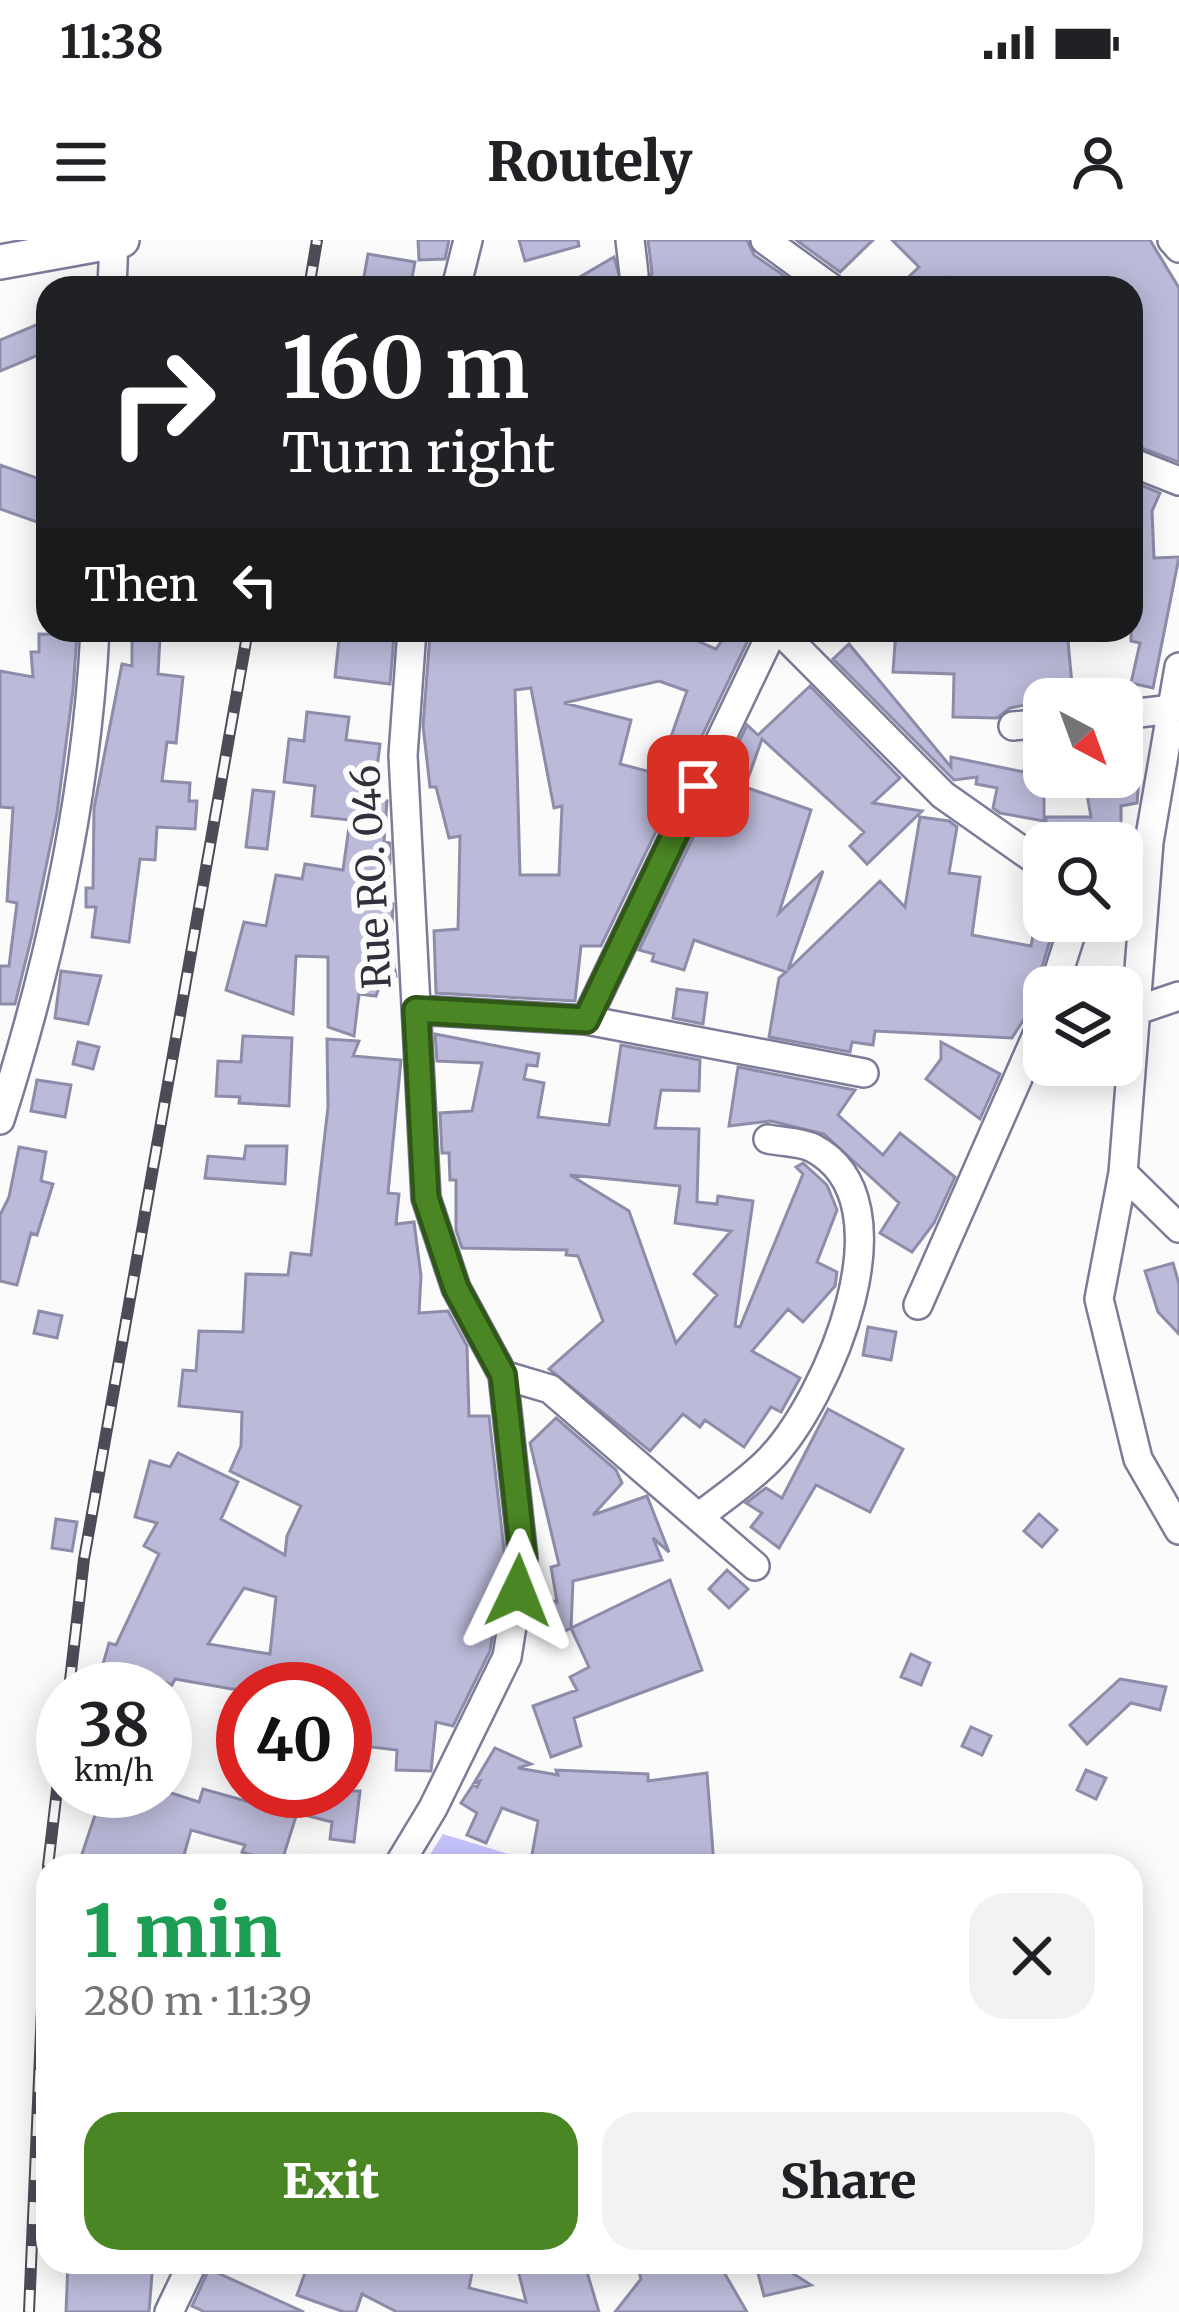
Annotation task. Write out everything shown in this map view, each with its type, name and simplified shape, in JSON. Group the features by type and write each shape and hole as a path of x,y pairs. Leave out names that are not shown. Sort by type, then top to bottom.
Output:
{"main road":[{"path":"0,262 117,241"}],"street":[{"path":"459,276 469,240"},
{"path":"630,240 634,274"},
{"path":"765,240 795,276"},
{"path":"1172,240 1179,248"},
{"path":"113,276 117,241"},
{"path":"1143,467 1179,481"},
{"path":"0,1120 14,1029 92,700 94,642"},
{"name":"Rue RO. 046","path":"404,1854 507,1657 523,1558 503,1375 456,1288 426,1198 403,755 411,642"},
{"path":"586,1020 770,642"},
{"path":"788,642 943,796 1023,851"},
{"path":"1137,966 1149,842 1173,726 1179,667"},
{"path":"1143,720 1173,726"},
{"path":"1013,726 1023,725"},
{"path":"1143,847 1149,842"},
{"path":"1143,1008 1179,997"},
{"path":"416,1010 586,1020 864,1072"},
{"path":"917,1305 1023,1066"},
{"path":"1128,1086 1123,1173 1099,1299 1138,1459 1179,1530"},
{"path":"699,1517 771,1458 811,1403 850,1306 863,1232 849,1183 813,1148 768,1139"},
{"path":"1123,1173 1179,1228"},
{"path":"503,1375 550,1389 755,1566"},
{"path":"170,2312 187,2274"}],"shaded area":[{"path":"443,1834 508,1854 430,1854"}],"building":[{"path":"418,240 449,240 445,259 419,260"},
{"path":"519,240 578,240 579,246 525,261"},
{"path":"648,240 747,240 754,255 785,276 651,276"},
{"path":"796,240 873,240 840,272"},
{"path":"892,240 1150,240 1179,288 1179,462 1143,448 1143,276 910,276 919,267"},
{"path":"368,254 415,262 412,276 364,276"},
{"path":"614,257 620,276 582,276"},
{"path":"36,325 36,356 0,371 0,340"},
{"path":"0,465 36,478 36,522 0,509"},
{"path":"1143,486 1160,493 1152,511 1154,558 1179,557 1153,688 1143,686 1143,678 1132,678 1140,643 1136,642 1143,642"},
{"path":"39,642 76,642 57,813 32,935 15,1004 0,1004 0,966 9,966 17,903 7,901 13,808 0,807 0,671 33,677 31,652 39,652"},
{"path":"132,642 160,642 158,674 183,677 176,743 167,742 162,781 190,783 189,801 197,801 195,829 157,827 155,860 140,859 129,942 92,937 96,907 86,907 86,888 93,888 94,808 122,664 132,666"},
{"path":"339,642 394,642 390,684 335,677"},
{"path":"429,642 700,642 716,649 721,642 747,642 601,946 581,946 575,1001 436,993 434,931 458,929 460,836 449,838 436,787 430,787 423,726","holes":["659,681 687,691 658,774 620,764 631,720 564,703","531,688 554,808 562,806 559,875 520,875 515,690"]},
{"path":"895,642 1068,642 1071,678 1023,678 1023,705 997,718 953,717 954,674 893,672"},
{"path":"849,644 951,767 951,757 1023,772 1023,798 1044,798 1044,821 1000,813 993,808 997,788 976,784 977,777 954,780 833,659"},
{"path":"810,686 900,778 873,803 922,811 867,864 850,846 864,832 762,739 745,787 811,810 779,913 823,871 788,970 880,881 905,907 920,817 949,821 957,827 949,873 980,877 972,935 1031,946 1032,942 1050,942 1042,966 1023,966 1023,1021 1012,1038 875,1031 873,1045 852,1042 850,1052 769,1037 779,978 786,972 694,940 684,970 652,961 654,954 639,950 747,725 758,735"},
{"path":"307,712 349,717 346,740 380,744 373,800 387,801 384,842 390,843 390,861 385,902 393,904 391,948 396,976 384,974 376,996 359,994 354,1036 328,1027 328,957 296,956 293,1014 226,990 244,922 266,926 276,875 302,879 305,864 343,870 350,820 312,816 315,786 284,782 289,739 304,741"},
{"path":"253,790 274,792 267,849 246,847"},
{"path":"1088,798 1137,798 1137,803 1121,806 1121,822 1046,822 1046,817 1091,817"},
{"path":"61,971 101,976 88,1024 55,1018"},
{"path":"677,989 707,993 703,1024 673,1018"},
{"path":"435,1034 539,1054 537,1066 527,1065 524,1079 544,1083 538,1117 609,1125 621,1045 700,1060 699,1091 661,1090 655,1128 699,1129 697,1202 717,1204 718,1196 753,1201 735,1326 740,1327 803,1174 796,1167 803,1163 827,1185 837,1210 817,1262 837,1272 835,1286 803,1322 788,1309 752,1351 800,1378 781,1412 771,1407 744,1447 705,1420 700,1427 683,1414 650,1451 549,1369 603,1321 578,1256 566,1255 567,1250 462,1248 456,1230 456,1180 450,1180 449,1153 442,1153 440,1113 472,1111 482,1063 437,1061","holes":["570,1175 680,1186 675,1223 731,1231 694,1274 717,1295 676,1343 629,1211"]},
{"path":"243,1036 292,1038 289,1106 239,1103 240,1097 216,1096 218,1061 241,1062"},
{"path":"327,1039 359,1041 353,1056 401,1060 388,1193 399,1194 396,1224 414,1222 421,1276 419,1313 448,1311 467,1346 469,1416 489,1416 505,1558 490,1651 453,1726 436,1722 431,1771 396,1770 397,1750 372,1747 372,1662 216,1662 216,1686 192,1682 192,1662 104,1662 109,1643 116,1645 159,1554 144,1546 157,1523 135,1517 150,1461 170,1467 178,1453 238,1482 221,1519 285,1555 287,1536 301,1506 230,1471 241,1446 242,1412 179,1406 183,1370 196,1371 199,1331 243,1332 246,1274 288,1275 291,1253 311,1255 328,1107","holes":["244,1588 276,1597 270,1654 208,1644"]},
{"path":"78,1042 99,1047 93,1069 73,1064"},
{"path":"941,1042 1000,1074 980,1119 926,1079 941,1059"},
{"path":"738,1067 855,1090 838,1115 883,1155 900,1133 955,1177 934,1223 912,1252 880,1233 899,1203 824,1134 771,1121 729,1126"},
{"path":"37,1080 71,1085 65,1117 31,1111"},
{"path":"246,1146 287,1146 285,1184 205,1178 208,1156 244,1159"},
{"path":"19,1147 46,1152 41,1181 53,1184 37,1235 31,1233 17,1285 0,1281 0,1215 9,1197"},
{"path":"1173,1263 1179,1284 1179,1334 1158,1312 1145,1271"},
{"path":"39,1311 62,1316 57,1338 34,1333"},
{"path":"868,1327 896,1332 891,1360 863,1355"},
{"path":"828,1409 903,1449 870,1512 816,1485 779,1548 751,1527 762,1513 746,1503 766,1488 782,1498"},
{"path":"556,1418 616,1470 622,1483 593,1515 647,1496 669,1552 653,1538 662,1560 573,1581 571,1628 563,1632 552,1626 553,1601 557,1602 551,1567 559,1565 530,1443"},
{"path":"1039,1514 1057,1530 1042,1547 1024,1531"},
{"path":"56,1519 77,1522 72,1551 52,1548"},
{"path":"727,1570 748,1589 729,1608 709,1589"},
{"path":"670,1580 702,1670 574,1718 581,1746 551,1757 533,1706 577,1690 570,1677 589,1667 571,1628"},
{"path":"911,1654 930,1663 921,1685 901,1677"},
{"path":"1120,1679 1166,1687 1160,1710 1131,1703 1087,1744 1070,1725"},
{"path":"971,1727 991,1736 982,1755 962,1746"},
{"path":"495,1748 531,1764 518,1768 558,1775 556,1770 648,1774 648,1781 707,1773 713,1854 532,1854 538,1821 502,1808 486,1843 467,1835 477,1813 461,1803 480,1781 474,1783"},
{"path":"1086,1770 1106,1778 1096,1799 1077,1790"},
{"path":"203,1789 216,1793 216,1818 295,1818 284,1854 248,1854 242,1852 245,1845 191,1830 184,1854 82,1854 94,1818 192,1818 192,1800 199,1802"},
{"path":"316,1818 357,1818 354,1842 330,1839 332,1822"},
{"path":"68,2274 152,2274 149,2312 66,2312"},
{"path":"207,2274 220,2274 304,2312 205,2312 192,2306"},
{"path":"305,2274 472,2274 469,2288 526,2302 519,2274 588,2274 599,2312 397,2312 362,2294 356,2312 344,2312 297,2295"},
{"path":"640,2274 725,2274 747,2312 615,2312 641,2279"},
{"path":"758,2274 794,2274 811,2285 764,2296"}],"railway":[{"path":"311,276 317,240"},
{"path":"72,1662 84,1559 246,642"},
{"path":"49,1854 54,1818"},
{"path":"29,2312 36,2149"}],"route":[{"path":"518,1591 523,1558 503,1375 456,1288 426,1198 416,1010 586,1020 698,786"}]}
